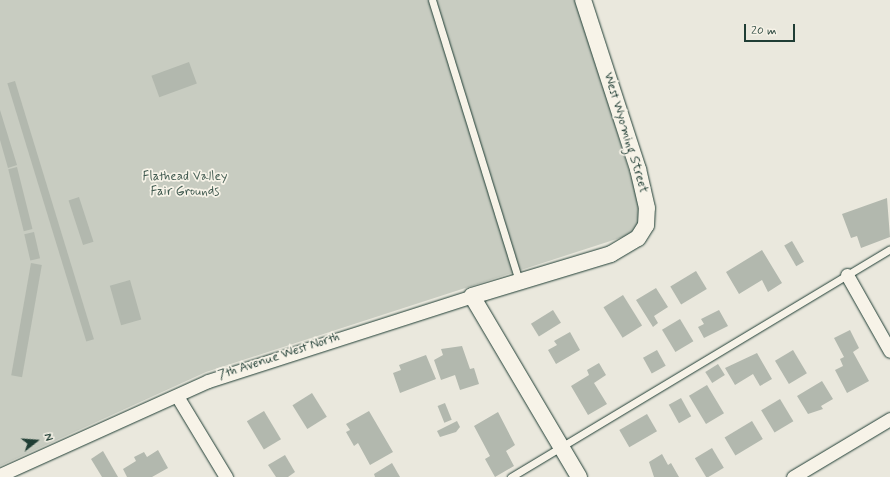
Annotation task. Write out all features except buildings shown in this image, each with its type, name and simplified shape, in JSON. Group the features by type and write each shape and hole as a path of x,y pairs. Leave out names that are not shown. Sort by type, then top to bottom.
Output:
{"street":[{"name":"West Wyoming Street","path":"568,266 626,247 638,238 646,225 647,208 638,169 583,0"},
{"name":"7th Avenue West North","path":"0,475 176,396 267,360 568,266"},
{"path":"847,274 890,351"},
{"path":"472,296 578,477"},
{"path":"176,396 226,477"},
{"path":"792,477 890,419"}],"lane":[{"path":"432,0 519,281"},
{"path":"511,477 890,249"}],"green space":[{"name":"Flathead Valley Fair Grounds","path":"0,0 576,0 637,196 641,214 638,225 629,235 206,372 0,466"}]}
